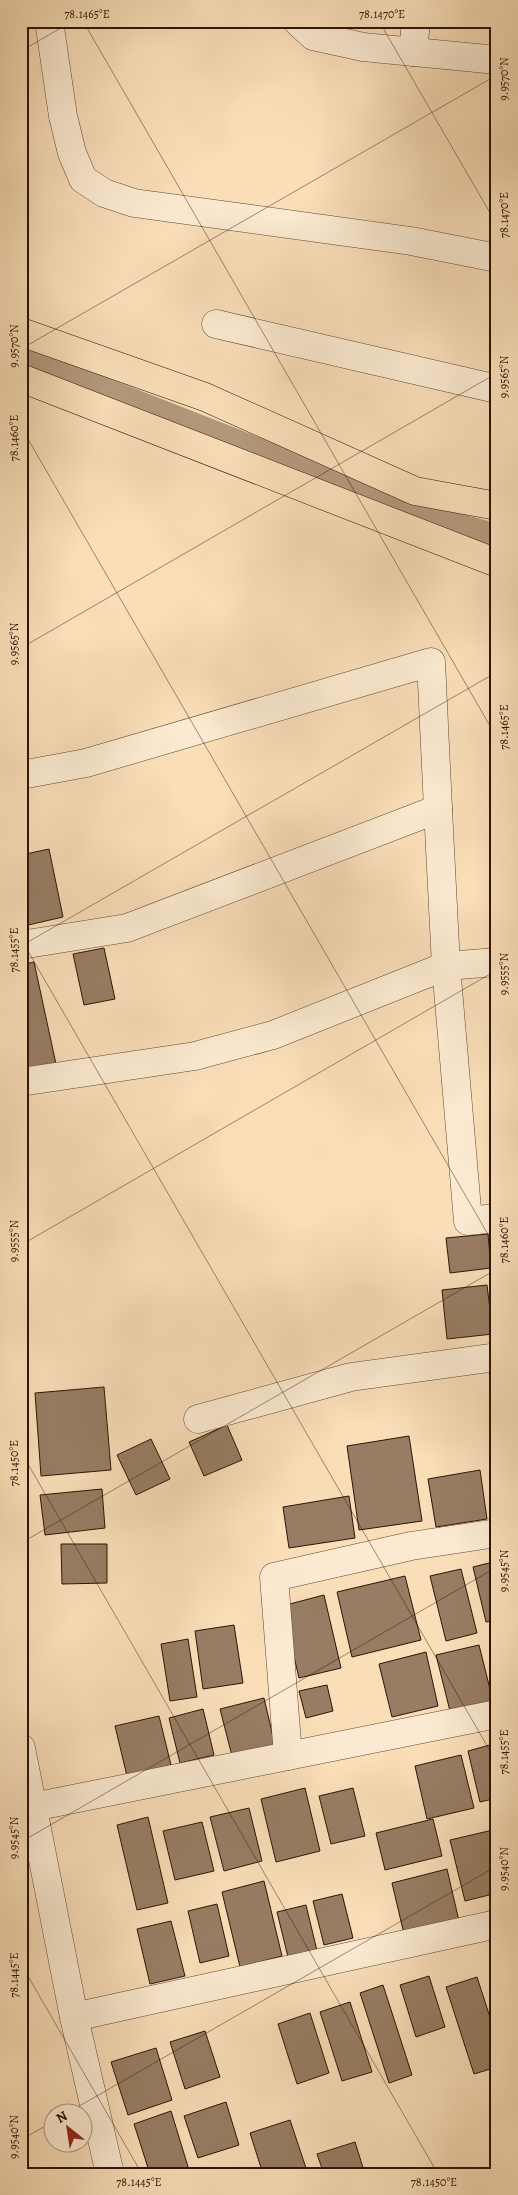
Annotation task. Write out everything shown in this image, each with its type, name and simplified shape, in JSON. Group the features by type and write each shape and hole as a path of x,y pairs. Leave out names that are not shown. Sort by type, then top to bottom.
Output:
{"main road":[{"path":"21,332 205,397 415,490 497,506"},
{"path":"21,378 497,563"}],"street":[{"path":"49,21 63,116 72,153 83,178 104,194 134,203 411,241 497,258"},
{"path":"297,21 313,36 363,47 497,60"},
{"path":"413,52 416,21"},
{"path":"216,324 497,389"},
{"path":"21,775 86,763 431,662 446,966 468,1221 497,1218"},
{"path":"21,945 127,928 438,809"},
{"path":"21,1082 195,1056 264,1037 446,966 497,962"},
{"path":"198,1419 351,1377 497,1358"},
{"path":"288,1756 274,1577 411,1546 497,1534"},
{"path":"33,1808 497,1714"},
{"path":"21,1748 74,2017 110,2174"},
{"path":"74,2017 497,1924"}],"building":[{"path":"49,849 63,917 24,926 21,915 21,855"},
{"path":"104,948 115,999 84,1005 73,954"},
{"path":"34,962 56,1064 21,1072 21,965"},
{"path":"488,1234 491,1268 450,1273 446,1238"},
{"path":"487,1285 493,1334 447,1339 442,1290"},
{"path":"104,1387 111,1470 41,1476 35,1393"},
{"path":"227,1425 242,1460 204,1476 189,1442"},
{"path":"409,1436 422,1521 359,1530 347,1446"},
{"path":"151,1439 170,1479 136,1495 117,1455"},
{"path":"480,1470 487,1519 436,1527 428,1479"},
{"path":"102,1489 105,1528 45,1535 40,1495"},
{"path":"349,1496 355,1538 289,1548 283,1507"},
{"path":"61,1544 107,1544 107,1583 62,1584"},
{"path":"497,1561 497,1620 486,1622 473,1567"},
{"path":"461,1569 477,1633 446,1641 430,1576"},
{"path":"405,1576 421,1640 352,1657 337,1592"},
{"path":"324,1595 341,1668 299,1678 282,1606"},
{"path":"234,1625 243,1683 203,1689 195,1631"},
{"path":"188,1639 197,1697 170,1701 161,1644"},
{"path":"479,1645 493,1701 450,1711 436,1655"},
{"path":"426,1652 438,1706 392,1717 379,1664"},
{"path":"327,1685 333,1711 306,1718 299,1691"},
{"path":"264,1698 275,1745 232,1756 220,1709"},
{"path":"203,1709 214,1755 180,1763 169,1718"},
{"path":"159,1716 171,1765 127,1776 115,1726"},
{"path":"497,1743 497,1798 480,1802 468,1751"},
{"path":"461,1755 474,1808 427,1819 415,1766"},
{"path":"305,1788 320,1851 276,1862 261,1799"},
{"path":"353,1788 365,1836 331,1844 319,1796"},
{"path":"249,1808 262,1861 224,1871 210,1817"},
{"path":"148,1817 168,1903 137,1910 117,1825"},
{"path":"433,1819 442,1856 385,1870 376,1833"},
{"path":"202,1822 214,1871 175,1880 163,1831"},
{"path":"497,1829 497,1893 465,1901 450,1840"},
{"path":"447,1869 459,1921 404,1934 392,1883"},
{"path":"264,1881 282,1956 240,1967 222,1892"},
{"path":"342,1894 353,1938 324,1945 313,1901"},
{"path":"217,1904 229,1956 200,1963 188,1911"},
{"path":"306,1905 318,1955 289,1961 277,1912"},
{"path":"171,1921 185,1976 150,1984 137,1929"},
{"path":"429,1976 445,2027 416,2037 400,1985"},
{"path":"477,1977 497,2039 497,2067 474,2074 446,1987"},
{"path":"383,1985 412,2075 389,2083 360,1993"},
{"path":"350,2002 372,2072 342,2081 320,2012"},
{"path":"310,2013 329,2073 297,2084 278,2024"},
{"path":"205,2031 220,2077 185,2089 170,2042"},
{"path":"156,2048 172,2100 128,2115 111,2062"},
{"path":"226,2102 239,2145 198,2158 184,2116"},
{"path":"171,2111 189,2170 179,2174 150,2174 134,2124"},
{"path":"290,2120 308,2174 263,2174 250,2133"},
{"path":"355,2142 365,2174 324,2174 317,2154"}],"waterway":[{"path":"21,361 431,522 497,540"}]}
